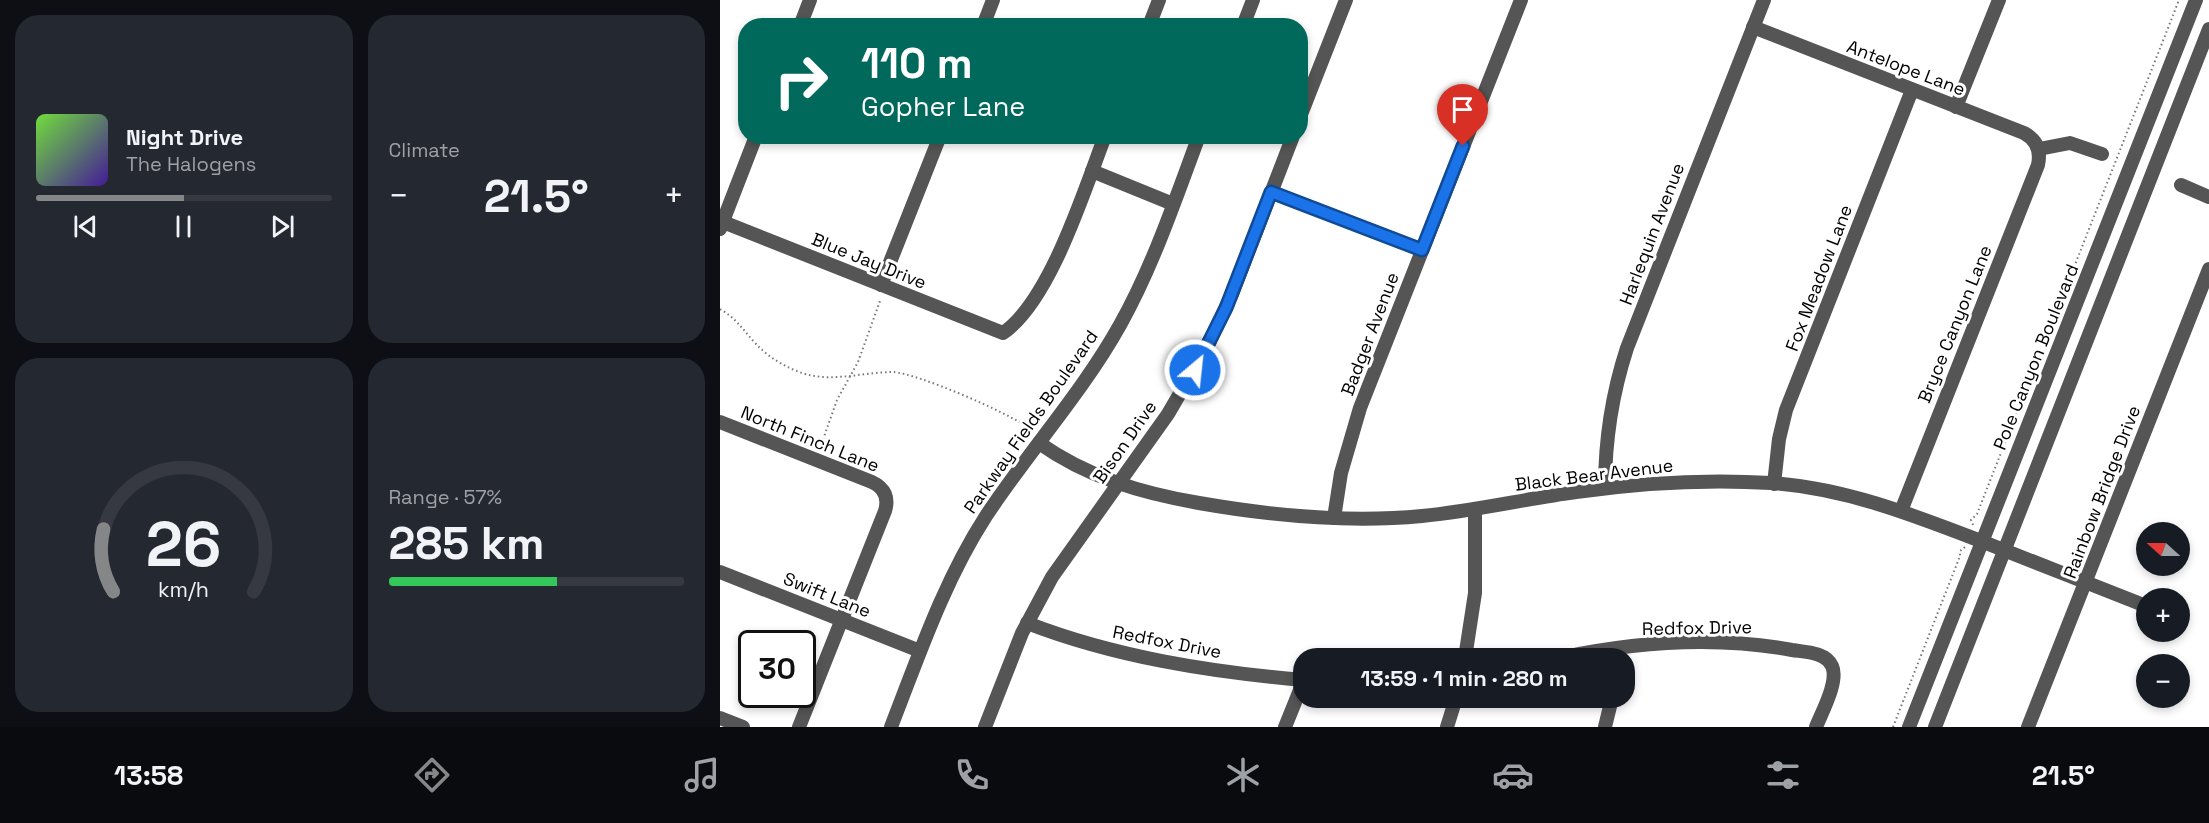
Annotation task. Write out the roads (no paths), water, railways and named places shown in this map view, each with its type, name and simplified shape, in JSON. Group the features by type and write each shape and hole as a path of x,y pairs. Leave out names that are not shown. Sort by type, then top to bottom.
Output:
{"street":[{"path":"803,18 809,0"},
{"path":"986,18 993,0"},
{"path":"1152,18 1159,0"},
{"path":"1246,18 1253,0"},
{"path":"1308,97 1346,0"},
{"name":"Badger Avenue","path":"1334,518 1341,473 1360,408 1521,0"},
{"name":"Harlequin Avenue","path":"1605,488 1609,426 1624,358 1764,0"},
{"path":"1956,107 1999,0"},
{"name":"Pole Canyon Boulevard","path":"1909,727 2196,0"},
{"name":"Antelope Lane","path":"1753,27 2028,136 2036,142 2039,149"},
{"path":"1935,727 2209,29"},
{"name":"Fox Meadow Lane","path":"1774,483 1779,439 1786,410 1912,90"},
{"path":"2039,149 2070,143 2102,154"},
{"path":"721,226 753,144"},
{"path":"881,285 937,144"},
{"path":"1103,144 1092,171 1173,204"},
{"name":"Parkway Fields Boulevard","path":"891,727 943,594 969,545 1000,496 1091,373 1120,325 1144,277 1196,144"},
{"name":"Bison Drive","path":"985,727 1027,623 1064,559 1177,399 1207,347 1232,294 1290,144"},
{"name":"Bryce Canyon Lane","path":"1901,511 2038,165 2039,149"},
{"name":"Blue Jay Drive","path":"721,226 1003,333 1016,324 1028,309 1046,278 1064,241 1092,171"},
{"path":"2181,185 2209,197"},
{"path":"1271,192 1422,250"},
{"name":"Rainbow Bridge Drive","path":"2028,727 2209,269"},
{"name":"North Finch Lane","path":"720,422 872,482 883,490 887,500 885,511 799,727"},
{"name":"Black Bear Avenue","path":"1039,443 1076,466 1119,484 1158,495 1278,515 1334,518 1421,516 1605,488 1713,482 1774,483 1826,491 1901,511 2136,602"},
{"path":"1467,648 1475,593 1475,509"},
{"name":"Swift Lane","path":"720,572 920,651"},
{"name":"Redfox Drive","path":"1027,623 1092,645 1160,660 1232,672 1293,679"},
{"name":"Redfox Drive","path":"1635,651 1703,643 1749,644 1819,655 1831,664 1834,680 1816,727"},
{"path":"1285,727 1293,707"},
{"path":"1447,727 1453,708"},
{"path":"1605,727 1610,708"},
{"path":"720,718 743,727"}]}
